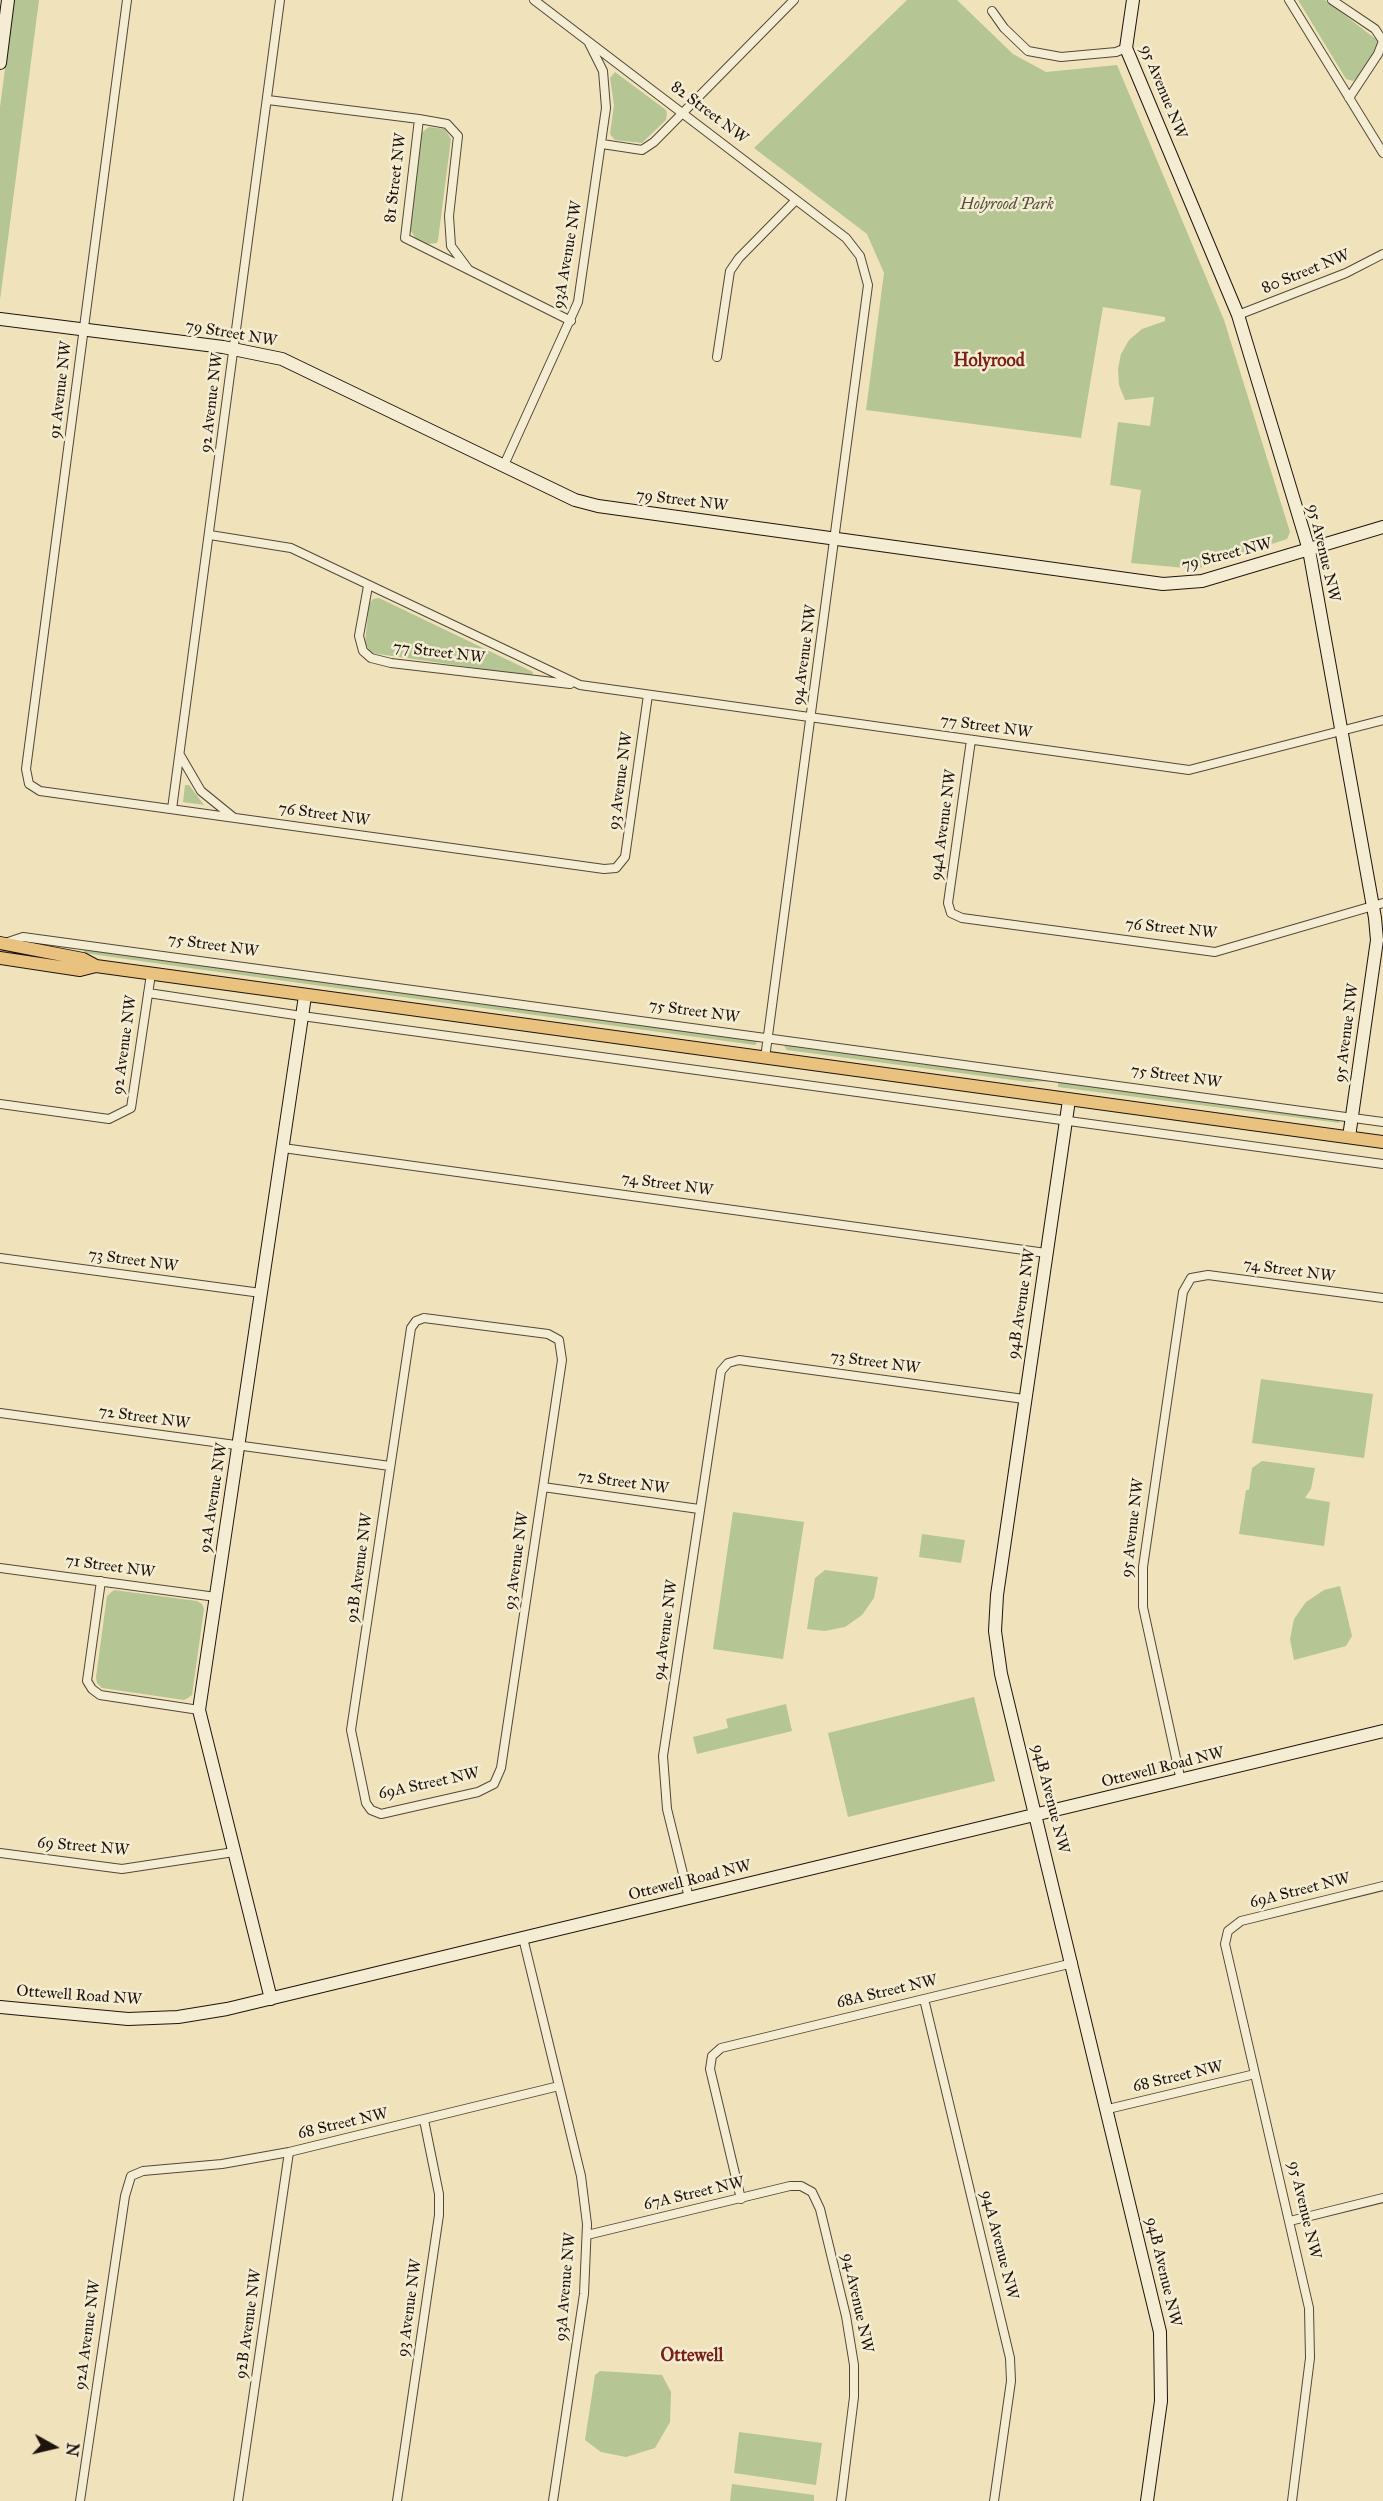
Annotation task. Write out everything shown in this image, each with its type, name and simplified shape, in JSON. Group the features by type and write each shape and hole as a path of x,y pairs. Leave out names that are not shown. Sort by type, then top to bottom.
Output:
{"main road":[{"name":"75 Street NW","path":"1,944 82,959 96,966 151,974 1383,1142"},
{"name":"75 Street NW","path":"1,958 80,970 96,966"}],"street":[{"path":"0,63 8,0"},
{"name":"91 Avenue NW","path":"29,784 26,769 127,0"},
{"name":"92 Avenue NW","path":"172,809 280,0"},
{"name":"82 Street NW","path":"534,0 846,238 860,256"},
{"path":"602,144 642,150 654,142 682,111 794,0"},
{"name":"95 Avenue NW","path":"1133,0 1126,48 1238,315 1309,550 1342,730 1378,904 1377,940 1349,1137"},
{"path":"1289,0 1383,153"},
{"path":"1332,0 1375,29 1383,41 1378,54 1349,98"},
{"path":"992,11 1004,28 1028,51 1061,57 1116,52 1126,48"},
{"name":"93A Avenue NW","path":"504,465 578,302 606,108 603,71 587,40"},
{"name":"81 Street NW","path":"268,100 447,124 458,136 449,216 451,246 471,272"},
{"name":"81 Street NW","path":"419,119 405,238 571,321"},
{"path":"717,357 730,271 739,258 796,200"},
{"name":"80 Street NW","path":"1238,315 1346,273 1383,254"},
{"name":"94 Avenue NW","path":"765,1058 836,539 867,285 860,256"},
{"name":"79 Street NW","path":"0,320 234,349 282,359 575,500 598,507 1171,584 1202,582 1383,527"},
{"name":"77 Street NW","path":"210,536 291,548 580,685"},
{"name":"77 Street NW","path":"368,586 359,641 363,651 371,658 391,663 580,685 1189,770 1383,720"},
{"name":"93 Avenue NW","path":"616,868 626,857 648,695"},
{"name":"94A Avenue NW","path":"951,913 948,903 971,740"},
{"path":"180,755 201,791 233,817"},
{"name":"76 Street NW","path":"29,784 40,790 172,809 604,869 616,868"},
{"name":"76 Street NW","path":"951,913 962,918 1215,952 1378,904"},
{"name":"75 Street NW","path":"1,944 23,937 1383,1122"},
{"name":"92 Avenue NW","path":"0,1104 109,1119 131,1108 151,974"},
{"path":"148,993 1383,1164"},
{"name":"92A Avenue NW","path":"271,1999 199,1710 305,996"},
{"name":"94B Avenue NW","path":"1069,1100 1024,1399 997,1594 995,1631 1001,1674 1037,1814 1157,2317 1162,2348 1161,2401 1147,2501"},
{"name":"74 Street NW","path":"283,1148 1046,1253"},
{"name":"73 Street NW","path":"0,1258 261,1293"},
{"name":"74 Street NW","path":"1191,1278 1209,1275 1383,1298"},
{"name":"95 Avenue NW","path":"1181,1780 1143,1607 1143,1567 1183,1292 1191,1278"},
{"name":"93 Avenue NW","path":"411,1329 416,1320 424,1318 548,1334 559,1340 562,1360 501,1768 494,1784"},
{"name":"92B Avenue NW","path":"371,1810 366,1803 351,1730 411,1329"},
{"name":"73 Street NW","path":"724,1367 740,1360 1024,1399"},
{"name":"94 Avenue NW","path":"689,1898 667,1809 663,1756 718,1382 724,1367"},
{"name":"72 Street NW","path":"0,1413 390,1466"},
{"name":"72 Street NW","path":"543,1487 699,1509"},
{"name":"71 Street NW","path":"0,1568 216,1597"},
{"path":"101,1581 87,1681 92,1689 100,1695 199,1710"},
{"name":"Ottewell Road NW","path":"0,2007 128,2019 194,2015 271,1999 1383,1731"},
{"name":"69A Street NW","path":"371,1810 381,1814 478,1792 494,1784"},
{"name":"69 Street NW","path":"0,1853 122,1869 234,1852"},
{"name":"69A Street NW","path":"1228,1931 1241,1921 1383,1887"},
{"name":"95 Avenue NW","path":"1228,1931 1225,1950 1306,2292 1311,2336 1309,2371 1292,2501"},
{"name":"93A Avenue NW","path":"523,1938 581,2176 587,2235 584,2295 554,2501"},
{"name":"68A Street NW","path":"741,2199 711,2077 712,2056 725,2046 1073,1963"},
{"name":"94A Avenue NW","path":"924,1999 1010,2358 1010,2388 994,2501"},
{"name":"68 Street NW","path":"1108,2109 1255,2074"},
{"name":"68 Street NW","path":"131,2175 143,2171 222,2164 289,2152 559,2086"},
{"name":"93 Avenue NW","path":"397,2501 439,2215 439,2194 424,2120"},
{"name":"92B Avenue NW","path":"238,2501 289,2152"},
{"name":"92A Avenue NW","path":"80,2501 125,2196 131,2175"},
{"name":"67A Street NW","path":"587,2235 790,2186 807,2189"},
{"name":"94 Avenue NW","path":"807,2189 815,2197 820,2209 850,2332 854,2365 855,2397 841,2501"},
{"path":"1290,2221 1383,2198"}],"green space":[{"path":"14,0 39,0 0,300 0,107"},
{"name":"Holyrood Park","path":"907,0 957,0 1013,54 1046,72 1117,65 1224,320 1290,532 1287,539 1196,569 1131,563 1141,490 1110,485 1118,422 1150,426 1154,397 1125,400 1119,385 1118,369 1121,354 1129,340 1142,329 1165,321 1165,317 1103,307 1081,438 866,410 884,273 867,234 754,148"},
{"path":"1298,0 1325,0 1377,40 1377,48 1353,81 1346,79"},
{"path":"615,72 666,110 666,120 642,143 615,140 610,134 614,105 610,78"},
{"path":"429,127 445,129 451,139 438,240 437,243 428,244 417,240 409,228 421,133"},
{"path":"379,598 533,672 532,676 371,653 365,643 369,604 373,599"},
{"path":"185,785 189,785 204,805 183,802"},
{"path":"84,950 757,1043 755,1045 84,953"},
{"path":"784,1046 1052,1081 1028,1082 787,1050"},
{"path":"1058,1082 1338,1120 1340,1123 1058,1087"},
{"path":"1261,1379 1373,1394 1364,1458 1252,1443"},
{"path":"1262,1461 1315,1468 1311,1489 1305,1498 1330,1502 1324,1546 1239,1534 1252,1468"},
{"path":"733,1512 804,1522 783,1659 713,1649"},
{"path":"922,1534 965,1540 961,1563 919,1557"},
{"path":"825,1570 878,1577 874,1598 862,1615 845,1627 825,1631 807,1629 815,1578"},
{"path":"1340,1586 1352,1636 1346,1646 1294,1660 1290,1639 1294,1619 1306,1602 1324,1590"},
{"path":"114,1590 197,1601 202,1604 204,1609 192,1695 188,1698 184,1700 102,1688 97,1683 107,1596"},
{"path":"974,1697 995,1781 848,1817 828,1733"},
{"path":"786,1704 792,1731 697,1754 693,1737 728,1728 726,1719"},
{"path":"600,2371 662,2375 671,2392 670,2422 655,2448 626,2457 601,2452 585,2440 595,2375"},
{"path":"739,2432 822,2443 816,2485 734,2473"},
{"path":"732,2484 814,2495 814,2501 730,2501"}],"district":[{"name":"Holyrood","path":"989,362"},
{"name":"Ottewell","path":"692,2357"}]}
